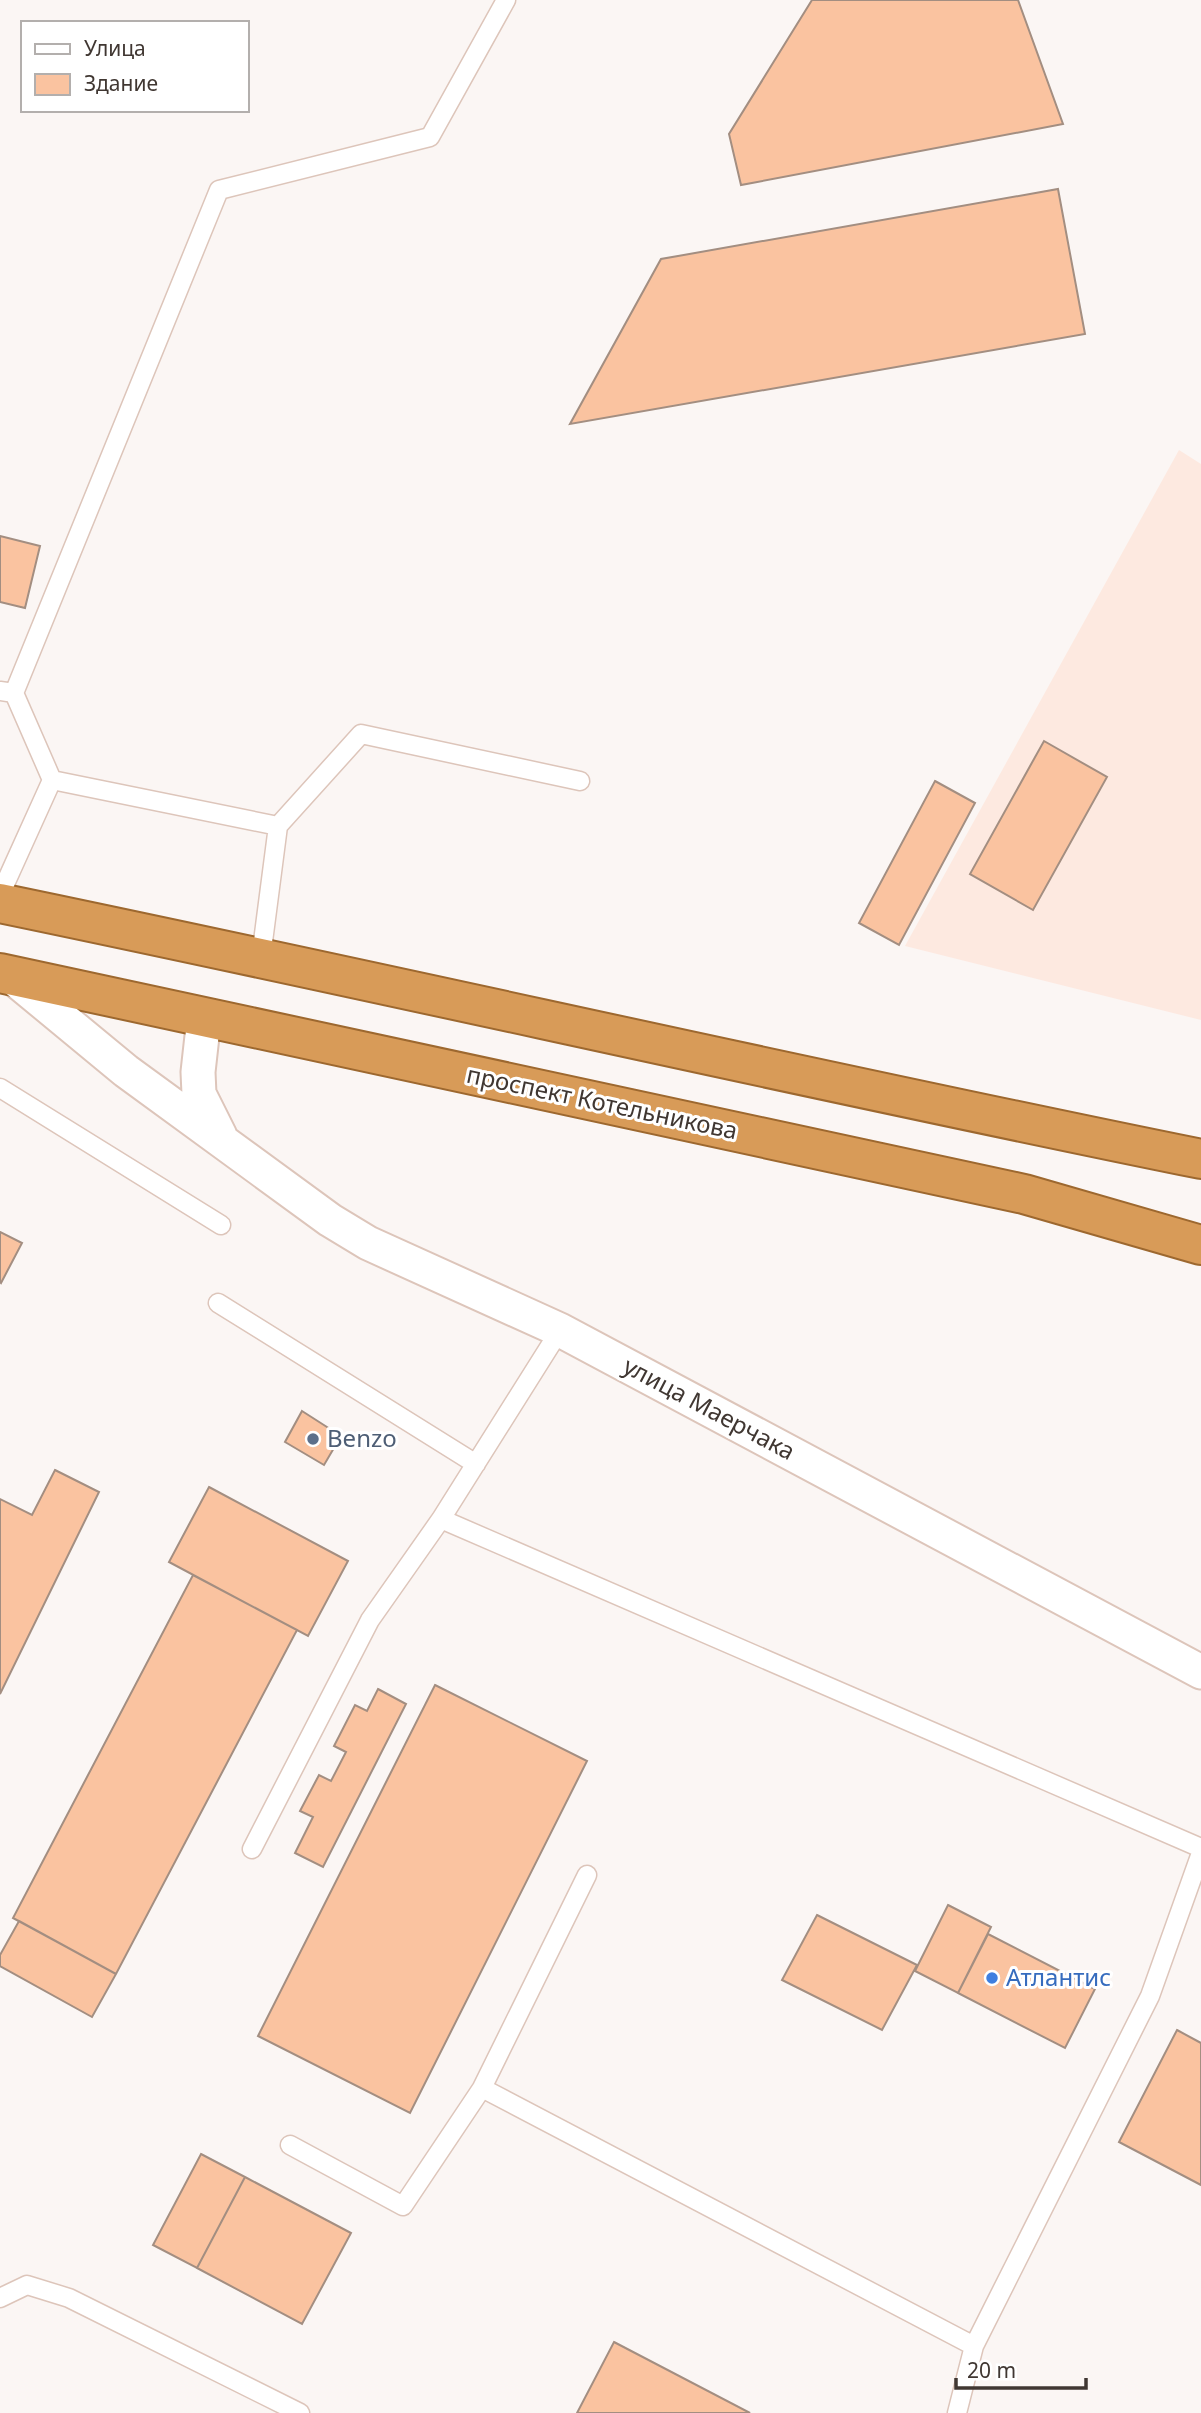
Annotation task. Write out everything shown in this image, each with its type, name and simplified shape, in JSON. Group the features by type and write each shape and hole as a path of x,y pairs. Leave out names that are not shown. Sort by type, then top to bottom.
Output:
{"highway":[{"path":"0,903 261,957 986,1116 1201,1159"},
{"name":"проспект Котельникова","path":"6,974 1024,1194 1201,1245"}],"street":[{"name":"улица Маерчака","path":"6,974 126,1071 330,1220 368,1243 560,1330 1201,1672"},
{"path":"204,1018 198,1072 200,1094 222,1141"}],"lane":[{"path":"52,780 7,692 219,190 430,136 506,0"},
{"path":"261,957 278,826 361,734 580,781"},
{"path":"52,780 278,826"},
{"path":"0,895 52,780"},
{"path":"0,1087 222,1225"},
{"path":"218,1303 476,1464"},
{"path":"252,1849 370,1620 441,1519 560,1330"},
{"path":"441,1519 1201,1850 1150,1996 974,2346 957,2413"},
{"path":"290,2145 404,2206 482,2088 587,1875"},
{"path":"482,2088 974,2346"},
{"path":"0,2298 27,2285 69,2298 300,2413"}],"shaded area":[{"path":"1179,450 1201,464 1201,1020 905,946"}],"building":[{"path":"812,0 1018,0 1063,124 741,185 729,134"},
{"path":"1058,189 1085,334 570,424 661,259"},
{"path":"0,536 40,546 25,608 0,602"},
{"path":"1044,741 1107,777 1033,910 970,874"},
{"path":"935,781 975,803 899,945 859,923"},
{"path":"0,1232 22,1243 1,1283 0,1282"},
{"name":"Benzo","path":"302,1411 341,1436 324,1465 285,1442"},
{"path":"55,1470 99,1492 0,1694 0,1499 32,1515"},
{"path":"209,1487 348,1561 308,1636 169,1562"},
{"path":"193,1575 297,1630 116,1974 13,1918"},
{"path":"435,1685 587,1761 410,2113 258,2036"},
{"path":"378,1689 406,1704 323,1867 295,1853 313,1817 300,1811 319,1775 331,1781 346,1752 334,1746 355,1705 367,1711"},
{"path":"948,1905 991,1927 958,1993 915,1971"},
{"path":"817,1915 917,1965 882,2030 782,1980"},
{"path":"19,1921 116,1974 92,2017 0,1966 0,1955"},
{"path":"988,1934 1095,1989 1065,2048 958,1993"},
{"path":"1177,2030 1201,2043 1201,2185 1119,2142"},
{"path":"201,2154 245,2177 197,2268 153,2245"},
{"path":"245,2177 351,2233 302,2324 197,2268"},
{"path":"614,2342 750,2413 577,2413"}],"place":[{"name":"Benzo","path":"313,1439"},
{"name":"Атлантис","path":"992,1978"}]}
